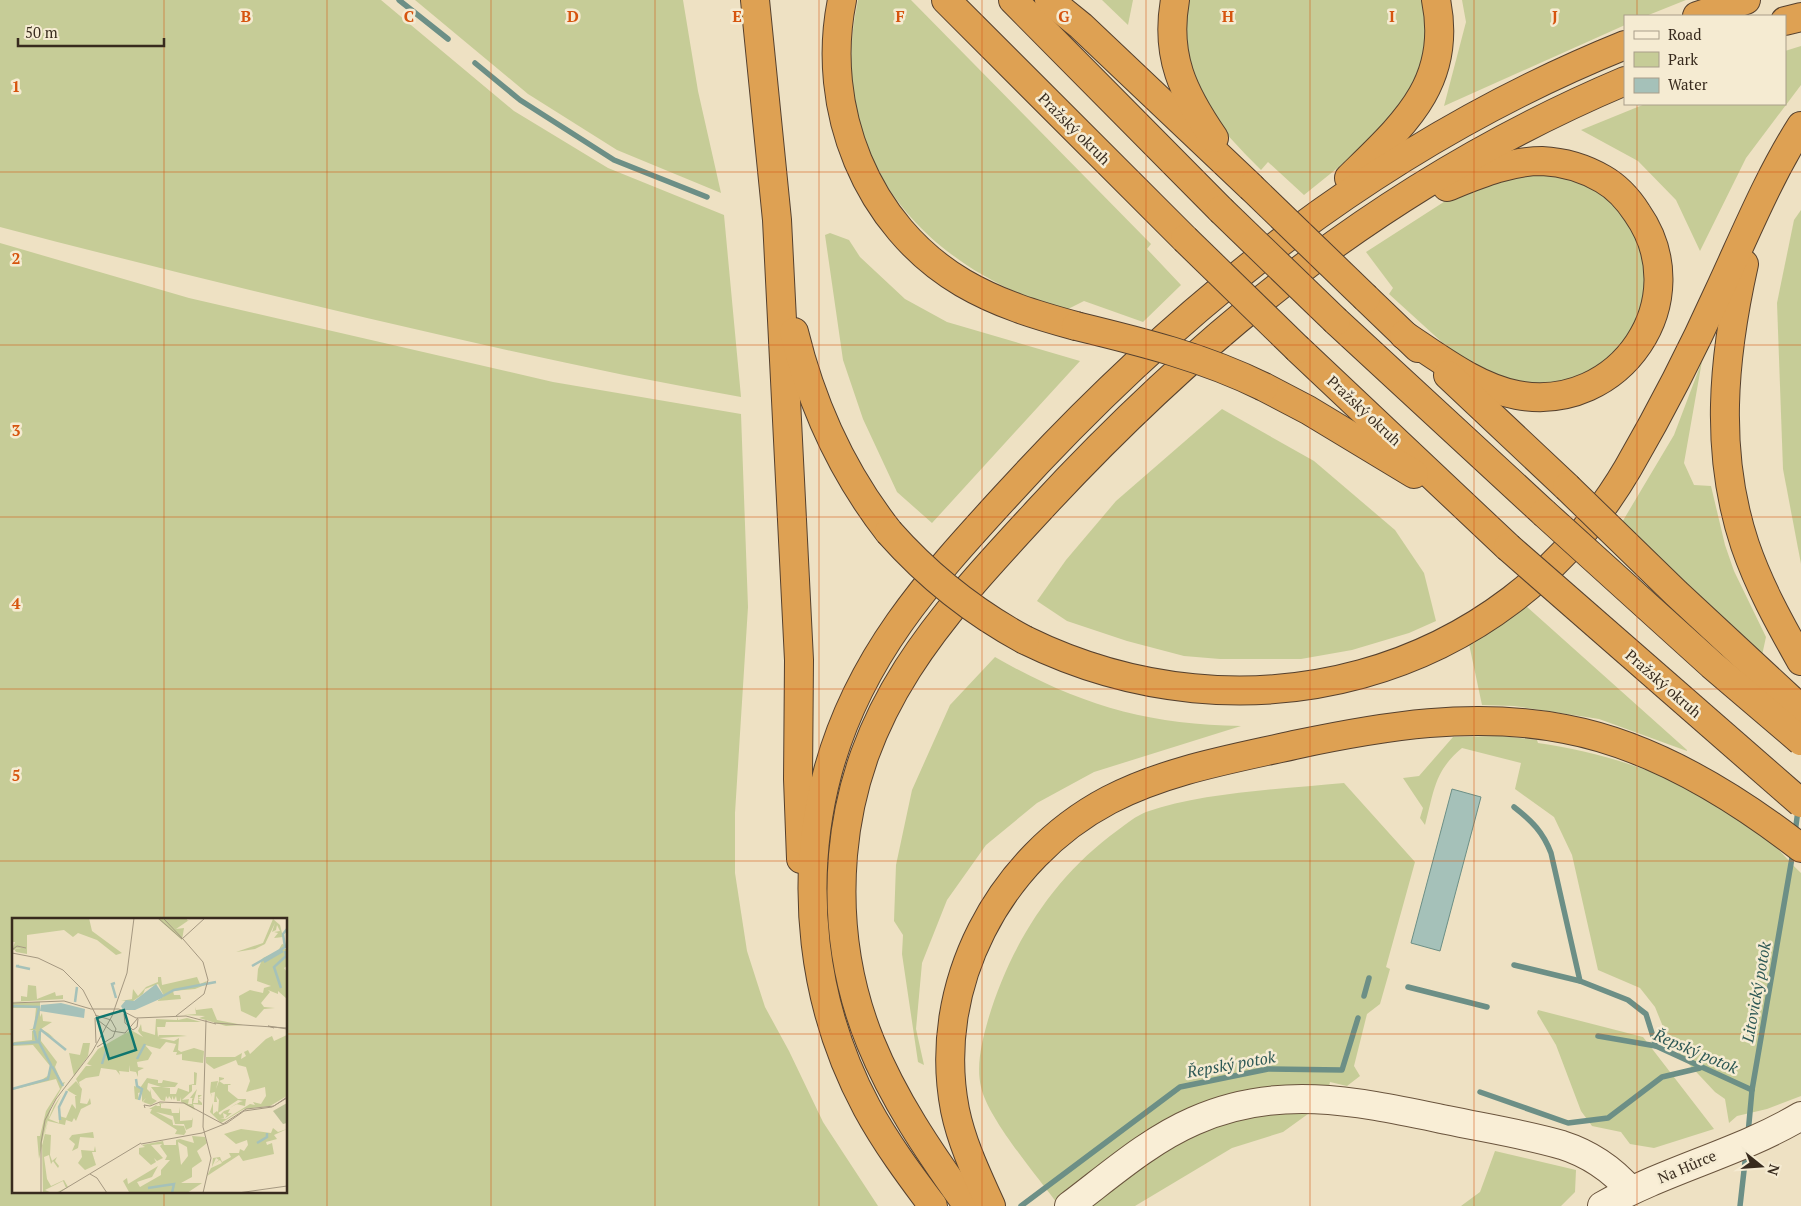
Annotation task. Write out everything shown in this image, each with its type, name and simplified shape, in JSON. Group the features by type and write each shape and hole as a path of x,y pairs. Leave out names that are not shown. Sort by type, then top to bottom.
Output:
{"highway":[{"path":"756,0 777,220 799,660 798,825 804,896 834,1031 854,1082 883,1135 933,1206"},
{"path":"842,0 838,26 836,69 844,121 862,171 889,216 924,254 962,282 1014,308 1190,355 1228,370 1308,410 1464,505"},
{"name":"Pražský okruh","path":"946,0 1298,349 1508,547 1801,803"},
{"path":"1013,0 1221,210 1336,321 1712,665 1801,741"},
{"path":"1049,0 1081,26 1404,335 1801,709"},
{"path":"1175,0 1172,41 1181,82 1199,116 1251,187"},
{"path":"1291,235 1395,133 1414,111 1428,86 1437,58 1440,29 1436,0"},
{"path":"1700,15 1746,0"},
{"path":"1786,21 1801,16"},
{"path":"817,956 813,876 818,824 828,773 854,699 879,652 896,625 959,549 1085,412 1202,304 1291,235 1369,180 1458,126 1594,58 1624,45"},
{"path":"968,1206 918,1135 891,1089 864,1026 848,967 843,916 843,854 854,789 869,740 891,693 926,640 1018,533 1106,439 1161,385 1233,322 1305,266 1382,211 1471,158 1579,101 1624,81"},
{"path":"777,220 794,330 802,366 819,415 853,480 889,532 944,586 985,617 1025,640 1079,664 1129,679 1181,689 1233,692 1284,689 1336,681 1410,657 1458,634 1502,607 1540,579 1575,543 1608,498 1652,424 1718,294 1772,175 1801,126"},
{"path":"1382,211 1489,171 1526,162 1558,163 1582,169 1619,190 1644,222 1657,260 1656,303 1652,319 1637,347 1628,359 1606,378 1575,392 1541,397 1500,390 1475,379 1404,335"},
{"path":"1758,205 1728,345 1724,411 1729,476 1745,545 1757,577 1801,661"},
{"path":"991,1206 968,1154 954,1107 951,1054 952,1028 963,977 982,928 1010,883 1046,844 1086,813 1109,800 1183,771 1336,736 1414,724 1482,721 1563,728 1589,734 1632,749 1721,793 1757,815 1801,848"}],"main road":[{"path":"1068,1206 1135,1156 1174,1130 1232,1108 1291,1098 1359,1102 1553,1142 1596,1159 1621,1179 1630,1190"},
{"name":"Na Hůrce","path":"1602,1206 1630,1190 1710,1158 1796,1119"}],"green space":[{"path":"0,0 381,0 514,111 608,168 724,215 741,397 600,370 414,329 183,274 0,227"},
{"path":"415,0 683,0 698,91 721,193 617,150 528,94"},
{"path":"858,0 911,0 1151,244 1147,249 1181,285 1143,322 1084,301 1066,310 1015,291 968,266 928,235 896,198 871,156 856,108 851,56"},
{"path":"1102,0 1133,0 1128,25"},
{"path":"1186,0 1426,0 1428,11 1424,69 1392,124 1304,195 1268,162 1261,170 1242,151 1211,114 1191,75 1185,53"},
{"path":"1462,0 1686,0 1648,15 1624,15 1624,25 1444,106 1466,22"},
{"path":"1801,46 1801,85 1786,105 1786,51"},
{"path":"1643,105 1786,105 1746,158 1700,251 1676,200 1638,161 1581,130"},
{"path":"1514,174 1557,174 1594,185 1637,226 1650,285 1629,343 1569,385 1511,385 1456,355 1389,294 1393,288 1366,252 1450,198"},
{"path":"1801,210 1801,564 1783,469 1777,303 1794,220"},
{"path":"830,233 849,240 860,257 905,299 947,322 1080,361 932,523 897,492 863,419 843,360 825,235"},
{"path":"0,243 189,298 553,382 741,414 748,607 735,813 735,873 747,951 765,1007 789,1051 823,1122 878,1206 0,1206"},
{"path":"1702,361 1684,463 1694,485 1711,486 1725,545 1734,571 1766,637 1761,660 1621,524 1674,435"},
{"path":"1222,409 1314,461 1395,530 1424,573 1436,621 1409,633 1352,650 1301,659 1220,659 1184,656 1127,641 1067,621 1037,601 1066,560 1116,501"},
{"path":"1526,606 1687,751 1599,719 1514,706 1482,705 1469,644"},
{"path":"995,657 1055,687 1113,709 1174,721 1207,725 1241,726 1094,772 1037,803 986,845 947,900 922,963 916,1029 924,1065 918,1062 902,954 903,935 894,921 896,865 912,790 950,705"},
{"path":"1502,736 1537,740 1538,743 1613,759 1663,776 1709,799 1731,813 1777,848 1801,873 1801,1096 1767,1109 1737,1116 1729,1123 1725,1099 1715,1092 1670,1044 1655,1007 1640,988 1598,970 1572,855 1554,817 1515,789 1521,763 1462,748 1440,774 1433,792 1425,825 1420,818 1423,808 1403,778 1419,776 1453,737"},
{"path":"1344,783 1415,862 1386,967 1390,969 1380,1004 1367,1014 1354,1066 1360,1076 1347,1086 1330,1082 1326,1101 1283,1132 1232,1148 1135,1206 1059,1206 1015,1148 993,1115 985,1100 979,1070 982,1045 997,992 1022,939 1037,914 1074,869 1095,848 1146,812 1169,805 1218,796"},
{"path":"1538,1010 1643,1037 1714,1129 1654,1148 1630,1144 1621,1132 1592,1126 1581,1111 1556,1045 1537,1013"},
{"path":"1495,1151 1576,1170 1575,1192 1561,1206 1461,1206 1480,1192"}],"water":[{"path":"1452,789 1481,797 1440,951 1411,943"}],"waterway":[{"path":"399,0 448,39"},
{"path":"475,63 520,100 614,160 707,197"},
{"path":"1514,807 1536,827 1551,853 1580,981 1628,1000 1646,1014 1656,1046"},
{"name":"Litovický potok","path":"1795,833 1798,810"},
{"name":"Litovický potok","path":"1748,1134 1752,1090 1793,852"},
{"path":"1514,965 1580,981"},
{"name":"Řepský potok","path":"1364,996 1369,978"},
{"name":"Řepský potok","path":"1408,987 1487,1007"},
{"name":"Řepský potok","path":"1021,1206 1180,1087 1268,1069 1342,1070 1358,1018"},
{"name":"Řepský potok","path":"1598,1036 1656,1046 1752,1090"},
{"path":"1480,1092 1568,1123 1608,1118 1662,1077 1700,1068"},
{"name":"Litovický potok","path":"1740,1206 1746,1153"}]}
